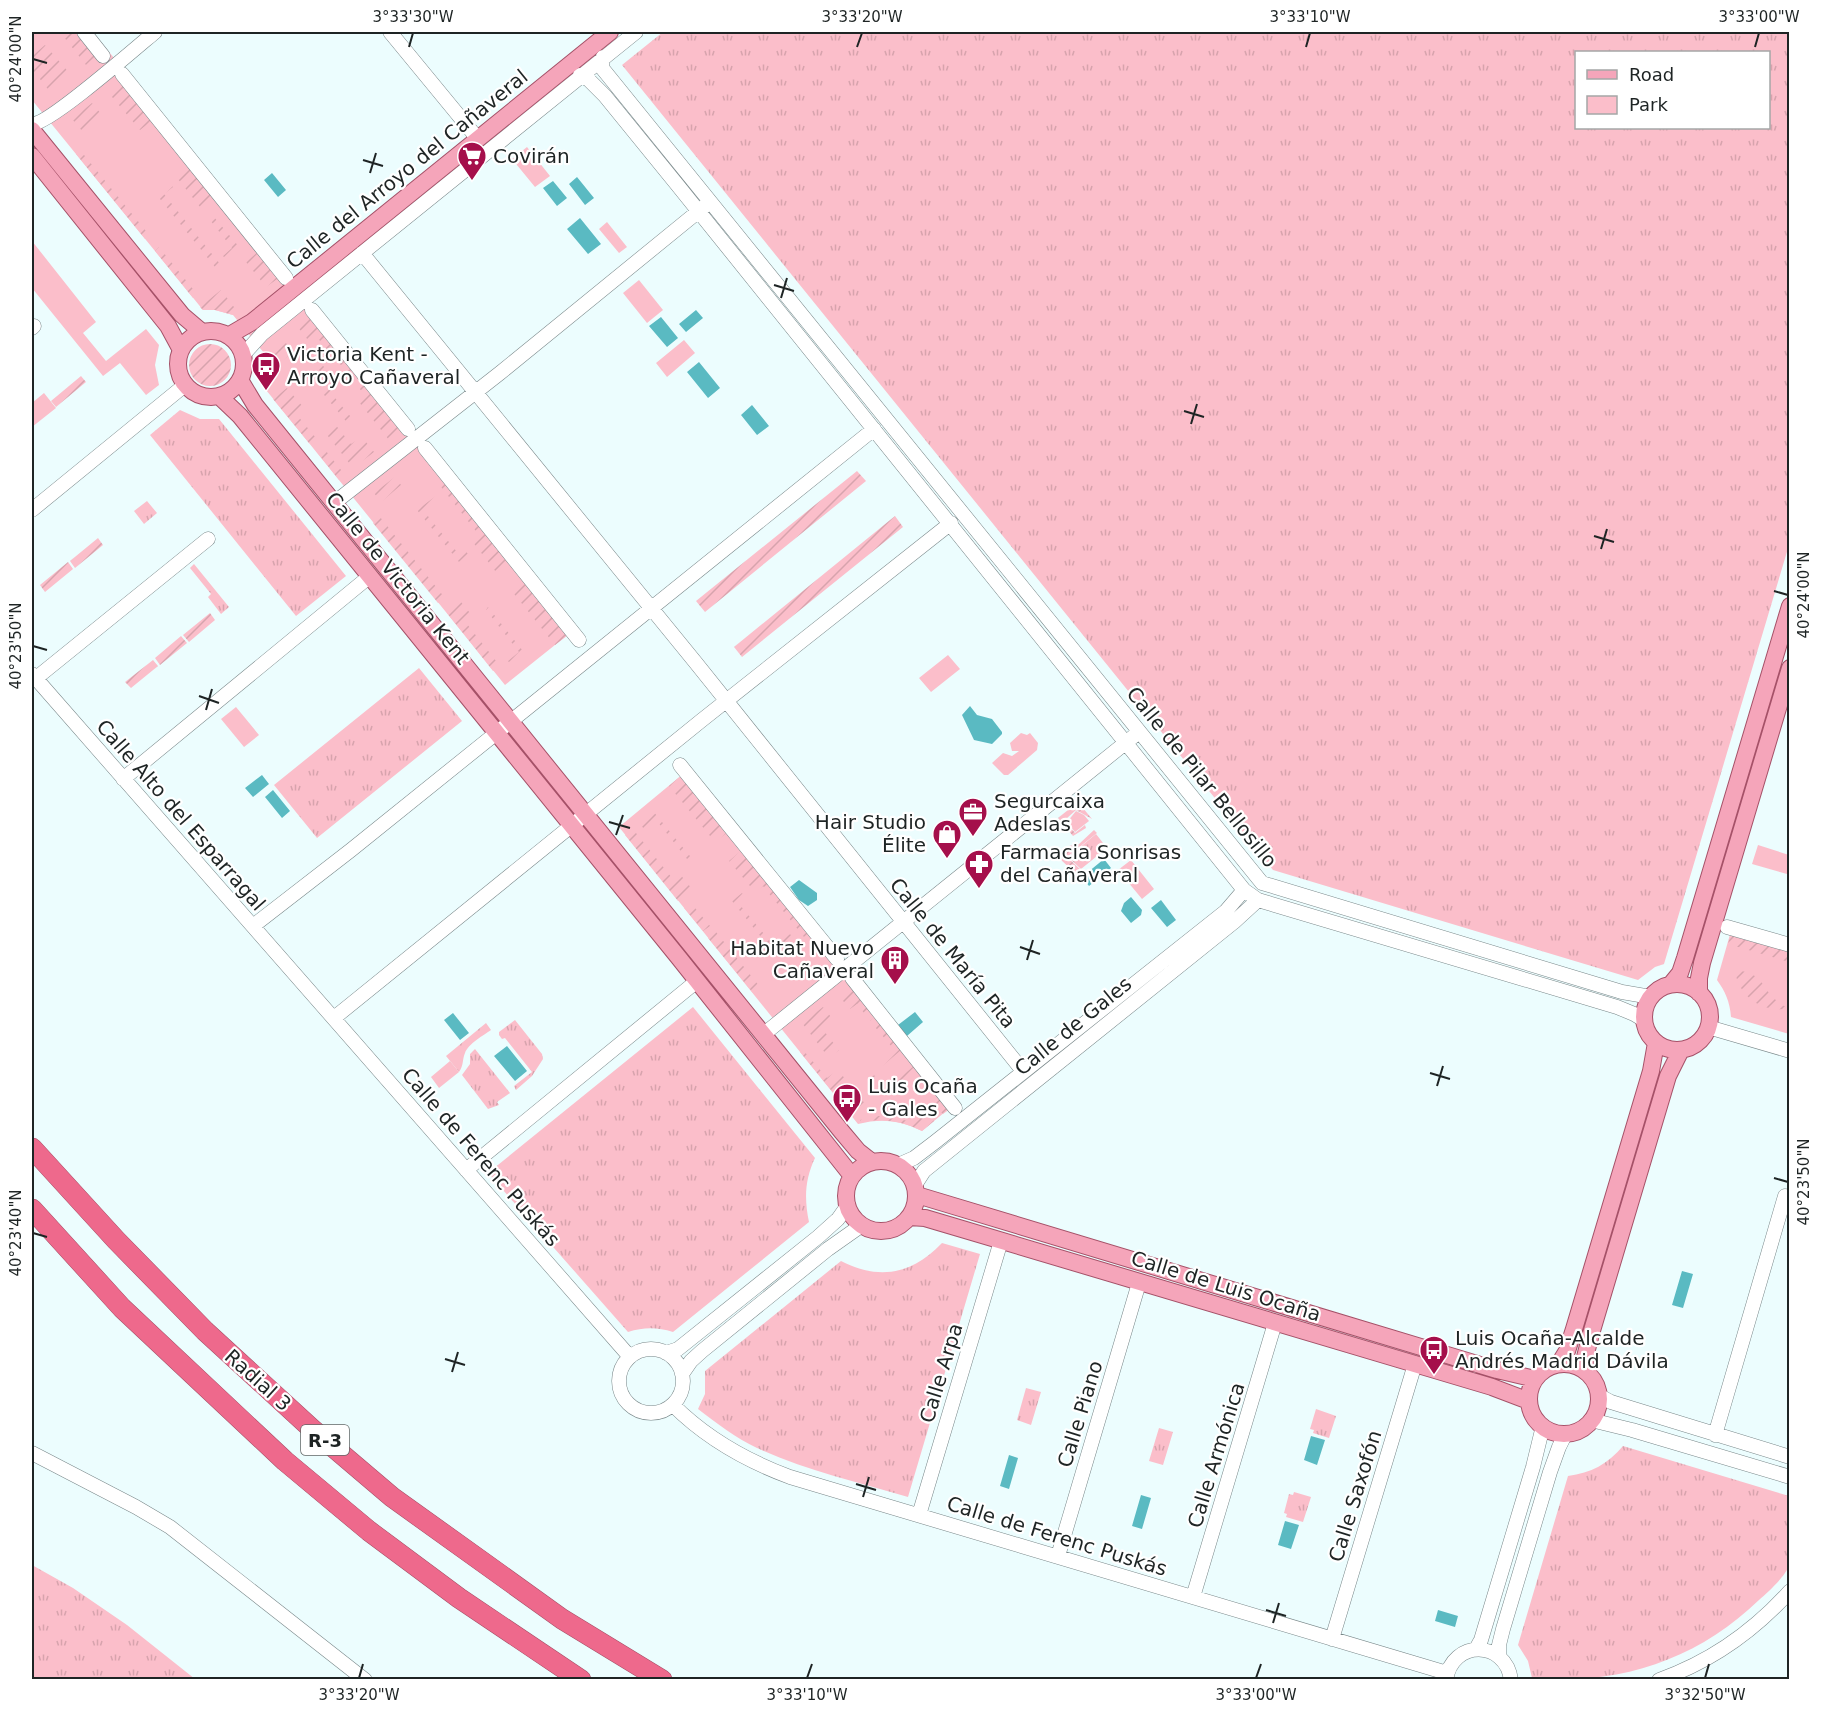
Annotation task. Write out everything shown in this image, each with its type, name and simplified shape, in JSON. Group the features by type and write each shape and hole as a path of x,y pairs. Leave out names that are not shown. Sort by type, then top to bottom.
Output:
{"highway":[{"name":"Radial 3","path":"32,1148 116,1240 205,1331 312,1429 392,1497 562,1619 662,1680"},
{"name":"Radial 3","path":"32,1209 122,1308 285,1461 369,1531 459,1598 580,1680"}],"main road":[{"name":"Calle del Arroyo del Cañaveral","path":"228,336 252,322 610,32"},
{"path":"32,130 182,315 202,332"},
{"path":"32,156 168,326 181,350"},
{"path":"202,332 215,332 228,336 243,356 244,368 240,380 231,390 219,396 197,394 185,385 178,372 177,364 181,350 186,342 202,332"},
{"name":"Calle de Victoria Kent","path":"240,380 255,405 585,814"},
{"name":"Calle de Victoria Kent","path":"219,396 240,416 571,826"},
{"path":"1671,984 1691,987 1704,998 1710,1012 1708,1027 1701,1040 1681,1050 1656,1043 1646,1028 1644,1012 1650,997 1671,984 1680,974 1782,654 1790,606"},
{"path":"1699,993 1702,963 1790,668"},
{"path":"585,814 858,1151 872,1162"},
{"path":"571,826 852,1176"},
{"path":"1559,1364 1567,1351 1574,1329 1651,1071 1656,1043"},
{"path":"1585,1371 1585,1357 1591,1334 1668,1076 1681,1050"},
{"path":"886,1161 898,1165 905,1170 916,1190 913,1211 909,1217 903,1224 887,1230 870,1229 862,1224 848,1205 847,1190 852,1176 864,1165 872,1162 886,1161"},
{"name":"Calle de Luis Ocaña","path":"916,1190 1475,1364 1535,1379"},
{"name":"Calle de Luis Ocaña","path":"909,1217 925,1218 1492,1387 1529,1401"},
{"path":"1559,1364 1577,1366 1585,1371 1594,1382 1598,1395 1596,1412 1591,1420 1580,1429 1566,1433 1543,1426 1533,1415 1529,1401 1529,1394 1535,1379 1545,1369 1559,1364"}],"street":[{"path":"84,32 103,56"},
{"path":"32,124 37,124 56,111 155,32"},
{"path":"390,32 478,139"},
{"name":"Calle del Arroyo del Cañaveral","path":"243,356 262,334 636,32"},
{"name":"Calle de Pilar Bellosillo","path":"603,57 602,68 1262,884 1622,992 1650,997"},
{"path":"122,74 286,278"},
{"name":"Calle de Pilar Bellosillo","path":"580,75 589,80 605,96 951,523 1244,890 1258,900 1617,1007 1644,1020"},
{"path":"334,503 711,201"},
{"name":"Calle de María Pita","path":"362,253 696,663 1023,1071"},
{"path":"312,310 408,429"},
{"path":"32,510 185,385"},
{"path":"253,926 511,722 874,429"},
{"path":"425,448 579,640"},
{"path":"333,1018 951,523"},
{"path":"34,677 208,539"},
{"path":"123,779 370,576"},
{"name":"Calle Alto del Esparragal","path":"34,677 301,982"},
{"path":"764,1034 1139,732"},
{"path":"680,765 837,960"},
{"name":"Calle de Gales","path":"898,1165 915,1158 1226,911 1244,890"},
{"name":"Calle de Gales","path":"916,1190 924,1171 1234,922 1258,900"},
{"path":"1727,927 1790,945"},
{"path":"852,978 955,1108"},
{"path":"466,1170 697,981"},
{"name":"Calle de Ferenc Puskás","path":"301,982 630,1357"},
{"path":"1708,1027 1790,1051"},
{"path":"1715,1435 1785,1196"},
{"path":"666,1353 678,1349 818,1236 838,1219 848,1205"},
{"path":"682,1374 702,1351 862,1224"},
{"name":"Calle Arpa","path":"919,1515 1001,1241"},
{"name":"Calle Piano","path":"1058,1556 1139,1282"},
{"name":"Calle Armónica","path":"1193,1597 1275,1323"},
{"path":"657,1350 666,1353 679,1365 682,1374 682,1390 673,1405 664,1411 644,1413 627,1402 621,1394 619,1384 624,1365 638,1352 657,1350"},
{"name":"Calle Saxofón","path":"1332,1639 1415,1364"},
{"path":"1598,1395 1611,1402 1790,1457"},
{"name":"Calle de Ferenc Puskás","path":"673,1405 698,1427 730,1449 766,1468 1332,1639 1446,1676"},
{"path":"1591,1420 1623,1427 1790,1477"},
{"path":"1476,1649 1481,1640 1530,1478 1543,1426"},
{"path":"1499,1657 1503,1629 1550,1472 1566,1433"},
{"path":"32,1453 170,1527 365,1680"},
{"path":"1659,1680 1697,1664 1738,1639 1790,1591"},
{"path":"1446,1676 1458,1656 1476,1649 1499,1657 1508,1668 1511,1680"}],"green space":[{"path":"32,32 93,32 575,629 505,685 262,385 265,366 264,353 233,315 215,310 203,310 32,100"},
{"path":"60,32 75,32 95,57 86,65"},
{"path":"663,32 1789,32 1789,545 1664,964 1655,967 1638,980 1273,870 622,65"},
{"path":"45,45 72,76 51,93 32,69 32,56"},
{"path":"120,80 153,120 140,130 107,91"},
{"path":"92,103 102,115 83,132 72,119"},
{"path":"527,147 550,176 535,187 512,159"},
{"path":"80,150 150,236 145,239 76,154"},
{"path":"187,163 217,201 204,212 174,174"},
{"path":"170,183 173,187 164,194 220,264 215,267 156,194"},
{"path":"214,217 240,248 226,259 223,256 232,248 210,220"},
{"path":"607,222 627,247 619,253 599,229"},
{"path":"32,241 96,322 83,333 106,361 146,329 159,345 155,365 159,385 146,395 120,363 103,376 32,288"},
{"path":"159,247 197,294 193,298 155,251"},
{"path":"259,251 280,277 266,287 246,262"},
{"path":"639,280 663,310 647,323 623,293"},
{"path":"221,290 237,311 233,315 215,310 203,310 200,307"},
{"path":"310,315 358,373 352,378 315,335 308,340 297,326"},
{"path":"282,338 293,352 272,369 278,377 265,388 262,385 265,366 264,353"},
{"path":"684,340 695,353 667,377 656,363"},
{"path":"210,344 218,345 225,350 230,357 230,373 225,380 218,385 210,386 202,385 195,380 190,373 189,365 190,357 195,350 202,345"},
{"path":"314,355 340,386 331,393 355,422 350,426 320,390 329,382 310,359"},
{"path":"81,376 86,382 56,407 51,401"},
{"path":"366,383 402,429 389,440 359,402 366,396 359,388"},
{"path":"287,388 304,408 297,415 316,438 309,443 273,399"},
{"path":"44,393 56,408 32,427 32,403"},
{"path":"180,410 200,419 219,419 346,576 296,616 150,435"},
{"path":"334,423 351,444 362,437 374,452 353,468 324,431"},
{"path":"322,446 345,475 339,480 316,451"},
{"path":"857,471 866,481 705,612 696,601"},
{"path":"395,477 401,485 381,502 374,493"},
{"path":"443,479 509,561 496,572 472,541 479,535 438,483"},
{"path":"436,496 437,498 423,510 457,552 463,548 468,554 459,562 417,510"},
{"path":"147,501 157,513 144,524 134,511"},
{"path":"895,516 903,527 742,657 734,647"},
{"path":"380,517 445,598 438,603 373,523"},
{"path":"98,538 103,545 75,568 70,561"},
{"path":"68,562 73,569 45,592 40,585"},
{"path":"194,564 229,607 221,614 208,597 211,594 190,568"},
{"path":"524,580 568,635 555,645 511,590"},
{"path":"461,602 474,618 467,624 500,666 493,671 447,613"},
{"path":"488,607 527,656 513,667 508,661 519,652 486,610"},
{"path":"210,613 215,620 189,642 183,635"},
{"path":"181,636 187,643 160,665 155,658"},
{"path":"948,655 960,669 931,692 919,678"},
{"path":"153,660 158,666 131,688 125,682"},
{"path":"419,668 462,721 317,838 274,785"},
{"path":"236,707 259,735 244,747 221,719"},
{"path":"1021,733 1027,735 1030,733 1038,743 1037,750 1008,775 1004,775 992,763 1003,753 1012,756 1019,751 1012,751 1010,743"},
{"path":"689,769 957,1102 922,1131 906,1124 890,1121 858,1124 619,827"},
{"path":"682,775 728,832 715,842 669,786"},
{"path":"1078,802 1092,819 1076,810 1066,819 1066,822 1075,833 1085,825 1086,828 1073,836 1058,818"},
{"path":"653,811 694,861 691,864 657,821 645,830 639,823"},
{"path":"1076,811 1089,821 1075,832 1067,822"},
{"path":"632,828 672,878 679,873 692,889 678,901 625,835"},
{"path":"1094,830 1097,833 1067,857 1080,869 1075,873 1060,859 1069,846 1079,844"},
{"path":"1096,834 1107,848 1081,869 1068,857"},
{"path":"1758,845 1789,855 1787,874 1752,864"},
{"path":"742,850 809,933 804,937 763,886 755,892 729,861"},
{"path":"1131,860 1154,889 1142,899 1118,870"},
{"path":"742,893 747,899 740,905 774,946 790,934 792,937 773,952 732,901"},
{"path":"691,903 710,926 703,931 684,908"},
{"path":"1733,924 1789,941 1789,1034 1731,1017 1727,997 1717,980"},
{"path":"716,932 760,987 753,993 708,938"},
{"path":"1731,933 1789,951 1789,962 1728,944"},
{"path":"1735,970 1752,974 1761,981 1771,996 1789,1008 1770,1008 1754,1001 1741,988"},
{"path":"851,984 870,1008 864,1013 857,1004 850,1009 838,995"},
{"path":"693,1007 815,1158 806,1189 809,1222 673,1332 650,1328 628,1332 488,1173"},
{"path":"823,1007 835,1022 824,1031 839,1050 829,1058 802,1023"},
{"path":"876,1016 909,1056 907,1058 900,1051 881,1067 876,1061 892,1047 870,1021"},
{"path":"515,1020 542,1054 543,1059 532,1076 516,1090 514,1086 532,1072 505,1038 502,1039 499,1035 499,1032"},
{"path":"486,1023 491,1030 469,1046 459,1072 446,1056"},
{"path":"475,1049 510,1093 497,1102 499,1105 488,1109 462,1075 470,1064 470,1054"},
{"path":"803,1050 827,1078 838,1070 866,1105 852,1116 800,1052"},
{"path":"450,1061 459,1072 439,1088 431,1077"},
{"path":"914,1066 921,1073 897,1093 882,1092 871,1077 874,1075 884,1088 888,1087"},
{"path":"940,1097 950,1109 943,1114 937,1108 929,1114 934,1121 922,1131 893,1121 861,1122 860,1120 879,1116 909,1121"},
{"path":"942,1243 980,1254 908,1497 775,1456 741,1440 698,1409 705,1394 705,1371 841,1261 869,1271 895,1271 919,1262"},
{"path":"1026,1388 1041,1392 1031,1425 1017,1420"},
{"path":"1316,1409 1336,1416 1329,1438 1313,1433 1314,1430 1310,1429"},
{"path":"1159,1428 1173,1432 1163,1465 1149,1461"},
{"path":"1623,1446 1789,1496 1791,1543 1789,1565 1776,1584 1735,1621 1683,1653 1625,1673 1595,1678 1532,1678 1528,1661 1518,1645 1568,1476 1598,1467"},
{"path":"1294,1492 1311,1497 1303,1522 1286,1517 1287,1514 1284,1513 1289,1494 1293,1495"},
{"path":"32,1565 73,1588 127,1625 195,1679 32,1679"}],"water":[{"path":"272,173 286,190 278,197 264,180"},
{"path":"577,177 594,198 585,205 569,184"},
{"path":"553,181 567,198 557,206 543,188"},
{"path":"580,218 601,244 588,254 567,229"},
{"path":"696,310 703,318 686,332 679,324"},
{"path":"661,317 678,338 667,347 649,326"},
{"path":"699,362 720,388 708,398 687,372"},
{"path":"752,405 769,426 757,435 741,415"},
{"path":"970,706 977,715 992,719 1002,732 992,744 974,740 962,715"},
{"path":"262,775 269,784 253,797 245,788"},
{"path":"273,790 290,811 282,818 265,797"},
{"path":"1104,859 1111,868 1089,886 1082,877"},
{"path":"799,880 817,893 817,900 808,906 799,900 790,887"},
{"path":"1131,897 1142,910 1141,915 1131,923 1121,911 1124,903"},
{"path":"1161,900 1176,920 1167,927 1151,908"},
{"path":"915,1012 923,1022 907,1036 898,1025"},
{"path":"453,1013 469,1033 460,1040 444,1020"},
{"path":"507,1046 527,1071 515,1081 494,1056"},
{"path":"1682,1271 1693,1274 1683,1308 1672,1305"},
{"path":"1311,1436 1325,1440 1317,1465 1304,1460"},
{"path":"1009,1455 1018,1458 1009,1489 1000,1486"},
{"path":"1141,1495 1151,1498 1142,1529 1132,1526"},
{"path":"1285,1521 1299,1525 1291,1549 1278,1545"},
{"path":"1438,1610 1458,1616 1455,1627 1435,1621"}],"place":[{"name":"Covirán","path":"472,182"},
{"name":"Victoria Kent - Arroyo Cañaveral","path":"266,392"},
{"name":"Segurcaixa Adeslas","path":"973,838"},
{"name":"Hair Studio Élite","path":"947,860"},
{"name":"Farmacia Sonrisas del Cañaveral","path":"979,890"},
{"name":"Habitat Nuevo Cañaveral","path":"895,986"},
{"name":"Luis Ocaña - Gales","path":"847,1124"},
{"name":"Luis Ocaña-Alcalde Andrés Madrid Dávila","path":"1434,1376"}]}
